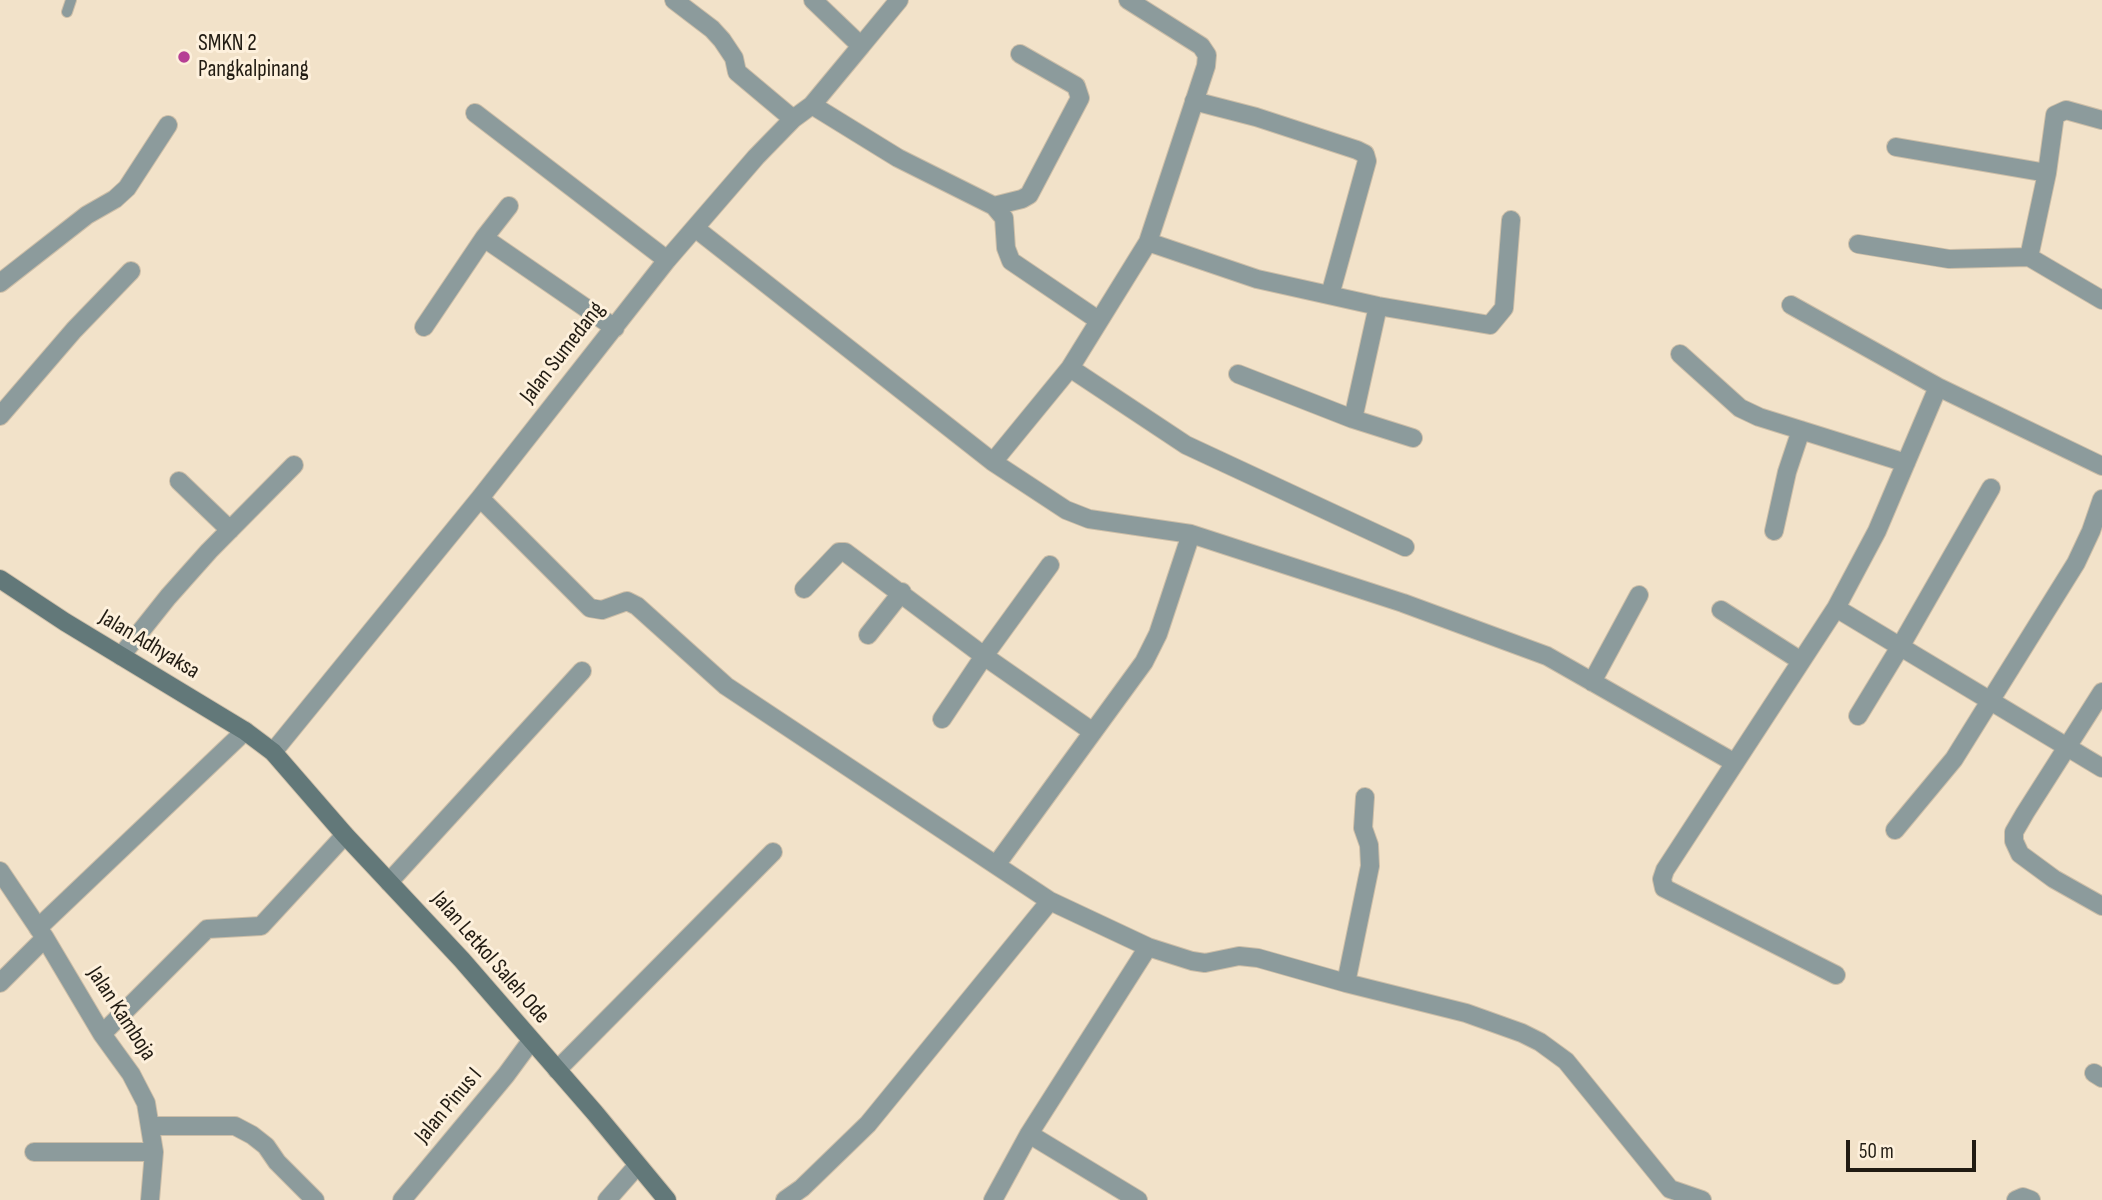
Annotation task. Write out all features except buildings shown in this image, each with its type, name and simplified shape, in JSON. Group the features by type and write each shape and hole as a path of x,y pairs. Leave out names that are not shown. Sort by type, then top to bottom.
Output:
{"street":[{"path":"674,0 722,40 734,58 737,72 793,119"},
{"path":"813,0 861,46"},
{"name":"Jalan Sumedang","path":"273,752 480,498 667,260 757,157 793,119 811,105 899,0"},
{"path":"993,463 1070,368 1148,242 1206,66 1205,51 1194,41 1128,0"},
{"path":"995,206 1029,195 1080,98 1076,86 1020,54"},
{"path":"1195,101 1256,117 1365,154 1367,161 1330,295"},
{"path":"811,105 898,158 995,206 1004,218 1006,248 1011,261 1098,320"},
{"path":"2029,257 2057,112 2066,110 2102,120"},
{"path":"475,113 667,260"},
{"path":"0,283 87,215 127,188 168,125"},
{"path":"1895,146 2047,173"},
{"path":"424,327 509,206"},
{"path":"1148,242 1257,279 1378,306 1490,325 1504,308 1511,220"},
{"path":"695,228 993,463 1076,516 1191,534 1403,603 1547,656 1735,762"},
{"path":"484,238 615,328"},
{"path":"1858,244 1949,259 2029,257 2102,300"},
{"path":"0,416 74,330 131,271"},
{"path":"1791,305 1938,387 2102,466"},
{"path":"1353,419 1378,306"},
{"path":"1680,354 1740,408 1759,417 1906,463"},
{"path":"1070,368 1186,445 1405,547"},
{"path":"1238,374 1353,419 1413,438"},
{"path":"1836,975 1664,888 1662,879 1665,870 1836,608 1877,531 1938,387"},
{"path":"1774,531 1787,472 1801,430"},
{"path":"121,656 168,597 294,466"},
{"path":"179,481 230,530"},
{"path":"1858,716 1992,488"},
{"path":"480,498 590,608 602,610 627,601 637,606 726,686 1050,901 1148,947 1192,961 1205,962 1239,956 1258,958 1466,1013 1540,1042 1566,1061 1668,1194 1702,1200"},
{"path":"1895,830 1954,759 1991,700 2076,563 2102,499"},
{"path":"996,865 1144,662 1158,634 1191,534"},
{"path":"804,589 839,552 845,552 902,592 984,656 1093,732"},
{"path":"943,719 984,656 1050,565"},
{"name":"Jalan Adhyaksa","path":"0,579 245,731 273,752"},
{"path":"868,635 902,592"},
{"path":"1592,682 1639,595"},
{"path":"1836,608 2102,768"},
{"path":"1721,610 1801,661"},
{"path":"389,882 582,671"},
{"path":"2102,692 2014,832 2014,841 2020,854 2042,871 2102,906"},
{"path":"0,983 41,933 245,731"},
{"name":"Jalan Letkol Saleh Ode","path":"273,752 345,835 462,960 667,1200"},
{"path":"1346,983 1370,866 1369,845 1363,828 1365,797"},
{"path":"102,1034 206,929 261,926 345,835"},
{"path":"556,1070 773,852"},
{"name":"Jalan Kamboja","path":"0,871 102,1034 131,1074 146,1103 155,1153 150,1200"},
{"path":"785,1200 802,1188 868,1124 1050,901"},
{"path":"993,1200 1029,1135 1148,947"},
{"name":"Jalan Pinus I","path":"402,1200 531,1041"},
{"path":"151,1126 235,1126 266,1146 276,1162 315,1200"},
{"path":"1029,1135 1138,1200"},
{"path":"34,1152 155,1153"},
{"path":"607,1200 637,1166"},
{"path":"2017,1200 2022,1197 2031,1200"}],"lane":[{"path":"67,12 71,0"}],"place":[{"name":"SMKN 2 Pangkalpinang","path":"184,57"}]}
